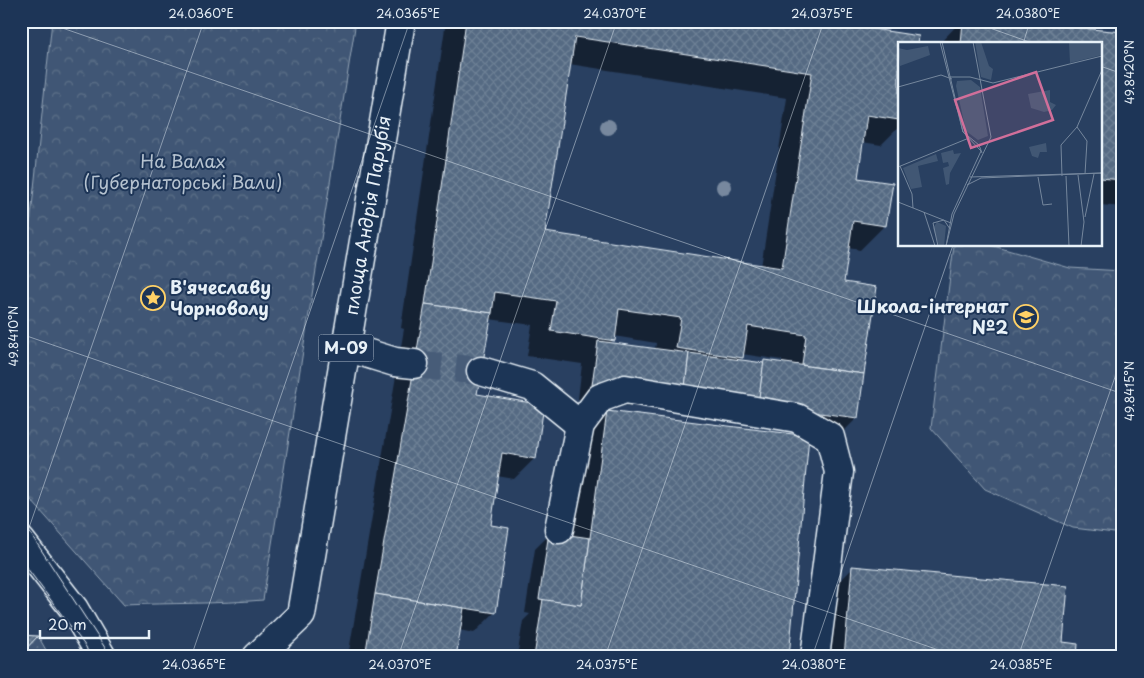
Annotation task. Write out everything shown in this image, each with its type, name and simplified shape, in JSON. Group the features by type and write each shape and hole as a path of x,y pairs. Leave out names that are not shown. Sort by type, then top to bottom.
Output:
{"main road":[{"name":"площа Андрія Парубія","path":"257,657 301,615 401,21"},
{"path":"346,347 395,362 414,364"},
{"path":"481,372 532,386 580,425"},
{"path":"559,529 580,425 600,398 625,389 797,418 830,437 839,472 815,657"},
{"path":"21,541 74,609 102,657"}],"green space":[{"name":"На Валах (Губернаторські Вали)","path":"52,21 356,21 263,600 124,605 31,500 21,479 21,309"},
{"name":"Школа-інтернат №2","path":"954,246 993,246 1070,268 1123,271 1123,534 1073,528 985,489 931,428"},
{"path":"38,636 50,657 21,657 21,654"}],"building":[{"path":"466,21 820,21 919,36 918,42 898,42 898,120 867,115 858,178 893,183 886,226 853,221 844,282 877,287 864,374 802,365 806,335 748,326 743,358 676,348 681,318 619,309 615,341 551,331 556,301 495,292 492,313 425,304","holes":["575,37 812,73 782,268 545,232"]},
{"path":"963,21 1005,21 1123,32 1123,180 1102,178 1102,42 961,42"},
{"path":"425,304 492,313 477,394 544,405 536,459 502,453 491,525 509,528 496,613 375,594"},
{"path":"598,341 689,353 684,396 592,385"},
{"path":"689,353 764,363 758,405 684,396"},
{"path":"764,360 864,374 858,418 758,405"},
{"path":"607,411 809,436 789,657 534,657 543,599 581,605"},
{"path":"549,532 590,538 581,605 539,599"},
{"path":"852,566 1068,586 1063,642 1078,644 1077,657 844,657"},
{"path":"375,594 464,608 456,657 365,657"},
{"path":"21,635 38,636 21,654"}],"tunnel":[{"path":"414,364 481,371"}],"tram line":[{"path":"21,37 23,21"},
{"path":"21,519 111,657"},
{"path":"21,560 86,647 90,657"}],"place":[{"name":"В'ячеславу Чорноволу","path":"153,298"},
{"name":"Школа-інтернат №2","path":"1026,317"}]}
